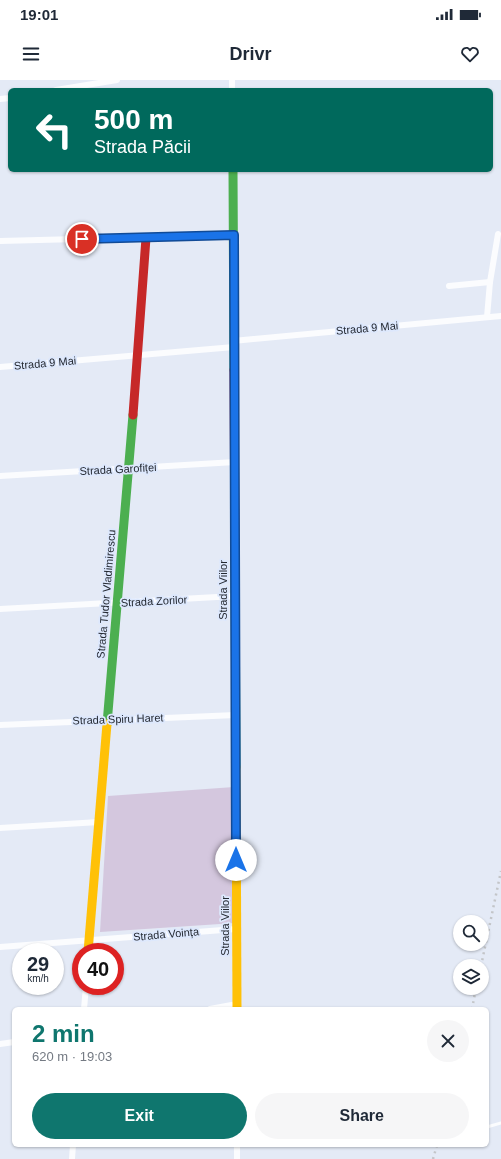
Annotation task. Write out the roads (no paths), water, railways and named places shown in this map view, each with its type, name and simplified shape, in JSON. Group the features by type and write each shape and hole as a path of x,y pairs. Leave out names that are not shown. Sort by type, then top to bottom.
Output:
{"street":[{"path":"68,88 117,80"},
{"name":"Strada Viilor","path":"233,172 237,1007"},
{"path":"487,317 490,282 498,234"},
{"path":"0,241 234,235"},
{"name":"Strada Tudor Vladimirescu","path":"89,943 129,468 146,238"},
{"path":"449,286 490,282"},
{"name":"Strada 9 Mai","path":"0,367 138,355 501,316"},
{"name":"Strada Garofiței","path":"0,476 235,462"},
{"name":"Strada Zorilor","path":"0,609 235,596"},
{"name":"Strada Spiru Haret","path":"0,725 236,714"},
{"path":"0,828 99,822"},
{"name":"Strada Voința","path":"0,947 236,929"},
{"path":"84,1007 85,995"},
{"path":"0,1044 12,1042"},
{"path":"72,1159 73,1147"},
{"path":"237,1147 237,1159"}],"lane":[{"path":"489,1126 501,1123"}],"railway":[{"path":"482,959 501,871"},
{"path":"472,1007 475,995"},
{"path":"433,1159 436,1147"}]}
